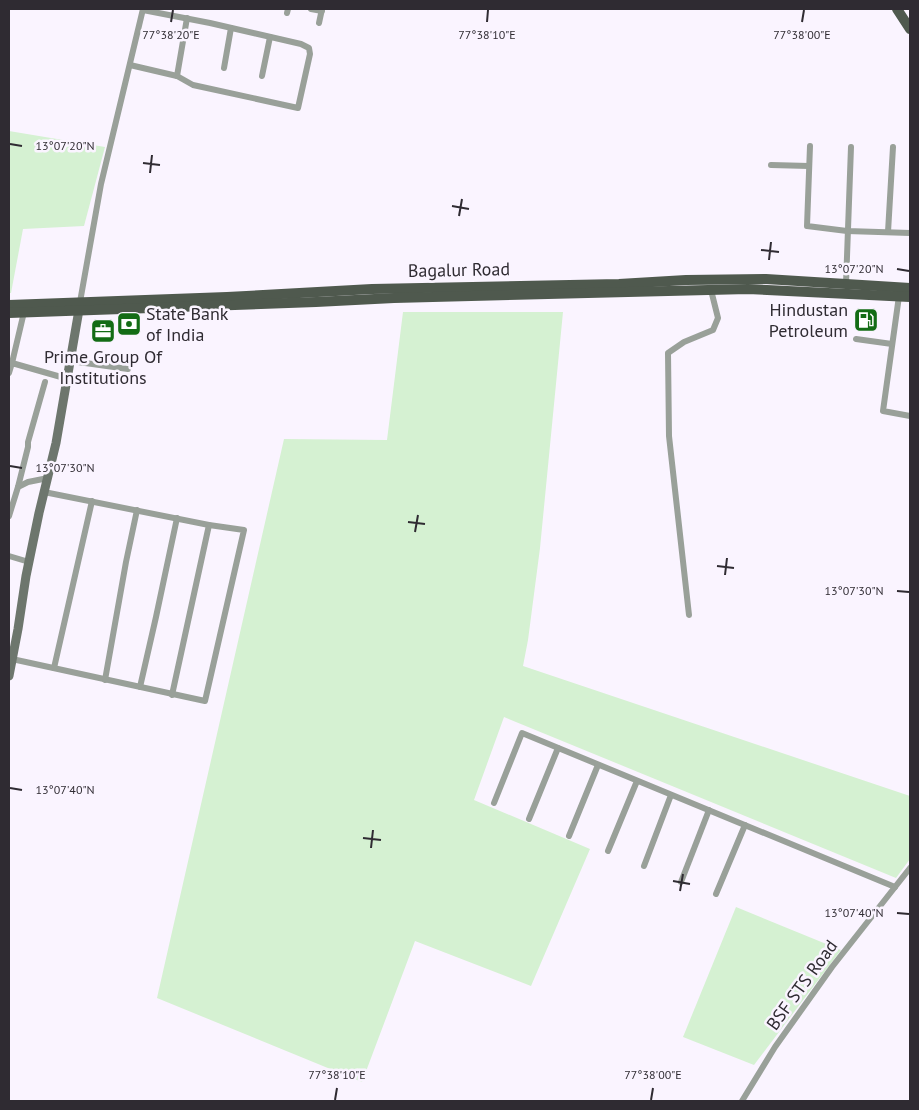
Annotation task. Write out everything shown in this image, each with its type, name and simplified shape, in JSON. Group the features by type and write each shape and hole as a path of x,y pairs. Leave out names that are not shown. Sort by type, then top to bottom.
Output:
{"main road":[{"path":"897,9 910,29"},
{"name":"Bagalur Road","path":"9,305 80,306 316,302 372,294 695,280 766,279 910,288"},
{"name":"Bagalur Road","path":"372,294 748,289 910,297"},
{"name":"Bagalur Road","path":"9,313 80,306"}],"street":[{"path":"9,676 29,562 56,443 102,184 143,9 301,44 310,48 298,108 192,85 177,76 130,66"},
{"path":"311,9 322,10 319,23"},
{"path":"177,76 187,18"},
{"path":"224,68 231,28"},
{"path":"262,76 270,37"},
{"path":"810,146 807,226 847,231 910,233"},
{"path":"846,284 851,147"},
{"path":"888,232 893,147"},
{"path":"771,165 809,166"},
{"path":"690,615 669,436 668,353 684,342 713,330 718,318 711,290"},
{"path":"898,296 883,411 910,416"},
{"path":"9,373 24,312"},
{"path":"856,339 892,344"},
{"path":"71,361 128,369"},
{"path":"12,363 68,378"},
{"path":"9,516 45,382"},
{"path":"18,487 28,482 48,478"},
{"path":"12,659 205,702 244,530 209,525 44,492"},
{"path":"54,668 92,501"},
{"path":"105,680 137,510"},
{"path":"140,687 176,518"},
{"path":"172,695 209,525"},
{"path":"9,556 29,562"},
{"path":"494,803 522,733 895,887"},
{"path":"530,819 558,748"},
{"path":"569,836 598,764"},
{"path":"608,851 637,781"},
{"path":"644,866 671,795"},
{"path":"681,882 710,810"},
{"path":"716,894 745,825"},
{"name":"BSF STS Road","path":"742,1101 781,1039 832,967 910,868"}],"green space":[{"path":"9,131 105,147 84,226 23,229 11,293 9,293"},
{"path":"403,312 563,312 540,548 523,666 910,796 910,859 896,878 504,717 474,800 590,849 531,986 415,941 362,1082 157,998 284,439 387,440"},
{"path":"736,907 841,950 754,1065 683,1037"}],"place":[{"name":"Hindustan Petroleum","path":"866,320"},
{"name":"State Bank of India","path":"129,324"},
{"name":"Prime Group Of Institutions","path":"103,331"}]}
